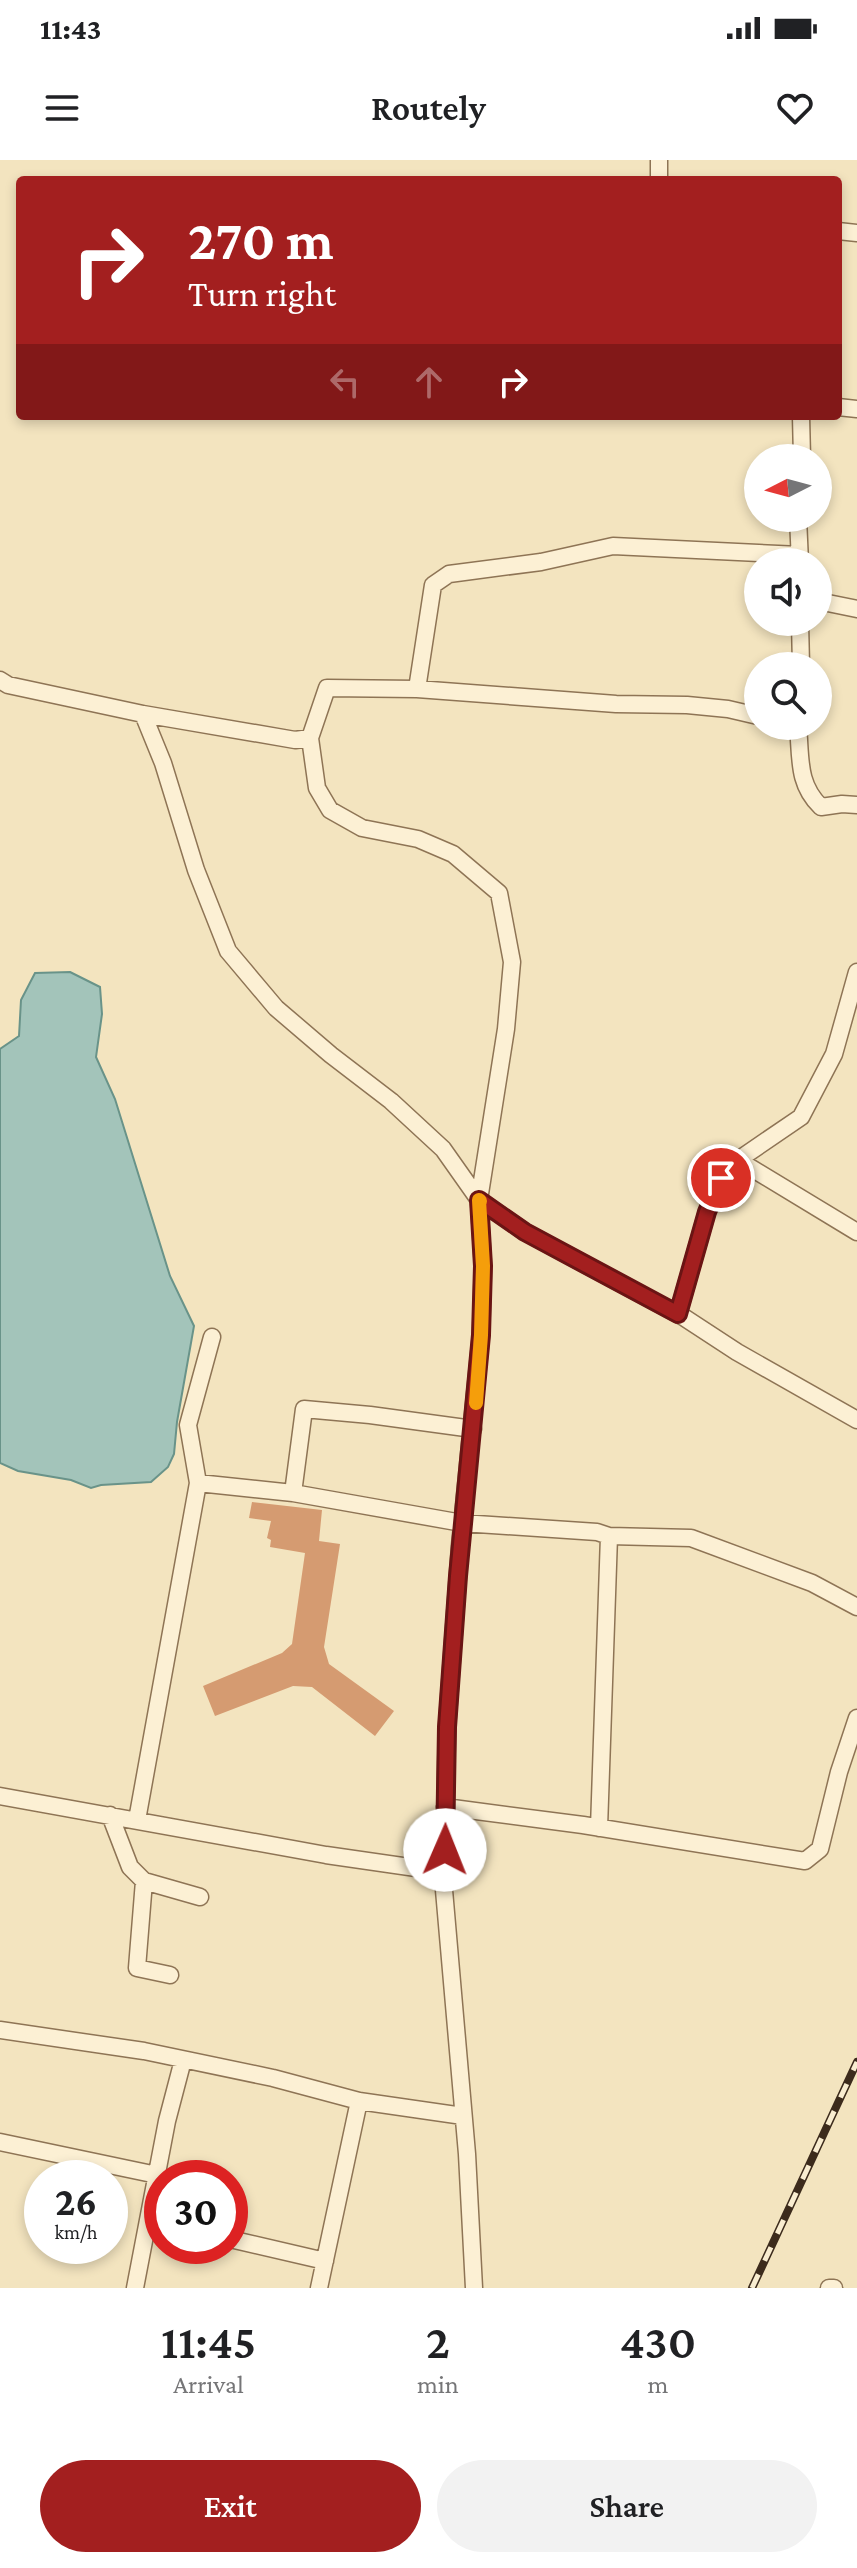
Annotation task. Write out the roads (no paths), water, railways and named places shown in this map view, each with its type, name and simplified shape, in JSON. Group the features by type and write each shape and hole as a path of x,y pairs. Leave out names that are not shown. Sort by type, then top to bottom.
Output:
{"street":[{"path":"801,420 802,444"},
{"path":"417,689 433,585 449,574 541,562 613,546 744,555"},
{"path":"832,604 857,609"},
{"path":"0,680 8,685 143,714 295,740 310,738"},
{"path":"474,2288 444,1890 447,1727 462,1523 482,1321 479,1200 506,1029 512,962 499,893 453,854 418,839 362,828 330,810 317,788 310,738 327,688 417,689 616,704 687,705 744,713"},
{"path":"143,714 163,763 196,870 228,951 276,1008 391,1101 443,1149 479,1200 525,1232 678,1314 737,1352 857,1420"},
{"path":"799,740 803,779 808,795 821,807 857,805"},
{"path":"678,1314 707,1212 721,1178 738,1160 801,1117 834,1054 857,972"},
{"path":"738,1160 857,1232"},
{"path":"137,1820 198,1483 188,1425 212,1337"},
{"path":"293,1493 304,1409 473,1429"},
{"path":"198,1483 293,1493 462,1523 597,1532 609,1536 691,1538 812,1583 857,1607"},
{"path":"599,1828 609,1536"},
{"path":"445,1807 805,1861 820,1849 839,1772 857,1718"},
{"path":"0,1796 326,1855 444,1872"},
{"path":"110,1815 130,1867 144,1881 200,1897"},
{"path":"144,1881 137,1968 170,1975"},
{"path":"0,2030 144,2051 273,2078 359,2101 463,2116"},
{"path":"160,2160 183,2060"},
{"path":"319,2288 359,2101"},
{"path":"0,2142 144,2172"},
{"path":"248,2243 325,2261"},
{"path":"135,2288 144,2259"}],"water":[{"path":"70,972 100,987 102,1014 96,1057 115,1099 170,1276 194,1326 174,1454 168,1467 151,1482 91,1488 71,1480 18,1471 0,1463 0,1049 19,1036 21,1000 35,973"}],"railway":[{"path":"752,2288 857,2062"}]}
